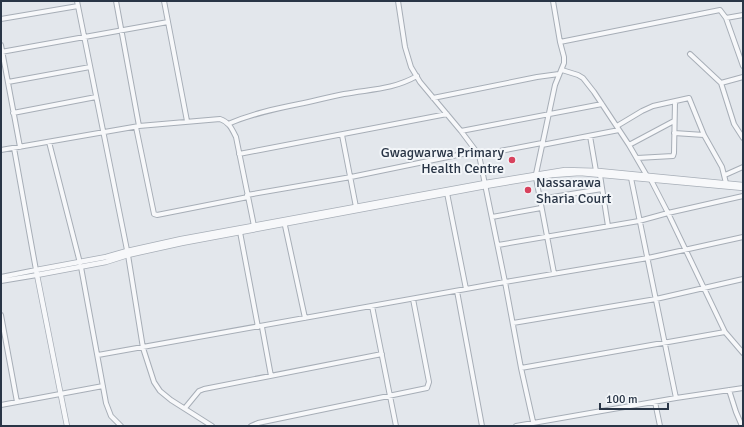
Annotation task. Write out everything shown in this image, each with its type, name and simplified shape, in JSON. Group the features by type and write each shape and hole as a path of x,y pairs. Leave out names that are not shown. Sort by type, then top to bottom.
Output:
{"street":[{"path":"116,1 137,126 154,214 157,215 247,196 478,153 590,136 618,128 642,111 658,105 688,98 690,99 704,135 722,167 726,183"},
{"path":"164,1 187,121"},
{"path":"398,1 411,67 420,82 478,153 498,245 521,368 534,424"},
{"path":"553,1 564,57 548,114 536,176 554,273"},
{"path":"1,19 77,3 102,132 128,253 143,348 157,386 171,400 212,426"},
{"path":"560,42 717,10 722,12 726,18 742,59 743,66"},
{"path":"726,18 743,15"},
{"path":"2,52 168,22"},
{"path":"1,45 20,147"},
{"path":"690,54 721,83 734,124 743,138"},
{"path":"8,82 90,67"},
{"path":"433,98 560,72 578,75 583,78 618,128 649,178 668,213 725,332 743,353"},
{"path":"228,124 246,116 267,110 344,94 392,87 417,76"},
{"path":"721,83 743,77"},
{"path":"13,113 96,98"},
{"path":"637,158 672,156 675,102"},
{"path":"461,131 602,104"},
{"path":"239,154 447,114"},
{"path":"1,150 137,126 220,119 232,128 236,137 254,226"},
{"path":"629,145 674,121"},
{"path":"674,133 704,135"},
{"path":"342,135 356,207"},
{"path":"590,136 602,189 608,226"},
{"path":"49,142 80,265 108,411 118,425"},
{"path":"14,148 67,426"},
{"path":"725,175 743,167"},
{"path":"1,281 80,265 112,256 240,232 356,207 572,169 631,178 743,185"},
{"path":"598,173 743,188"},
{"path":"631,178 676,398"},
{"path":"128,253 254,226 447,193 485,184"},
{"path":"540,199 602,189"},
{"path":"447,193 466,289"},
{"path":"498,245 639,221 743,196"},
{"path":"492,217 542,208"},
{"path":"284,222 305,318"},
{"path":"240,232 271,376"},
{"path":"98,355 554,273 648,258 743,237"},
{"path":"1,277 37,273"},
{"path":"513,323 656,299 743,279"},
{"path":"457,291 482,426"},
{"path":"251,426 258,422 428,388 429,384 414,299"},
{"path":"372,306 396,426"},
{"path":"1,315 17,402"},
{"path":"521,368 725,332"},
{"path":"185,408 199,391 204,389 382,354"},
{"path":"1,405 103,386"},
{"path":"516,426 743,388"},
{"path":"729,390 742,426"},
{"path":"655,402 660,426"}],"place":[{"name":"Gwagwarwa Primary Health Centre","path":"512,160"},
{"name":"Nassarawa Sharia Court","path":"528,190"}]}
